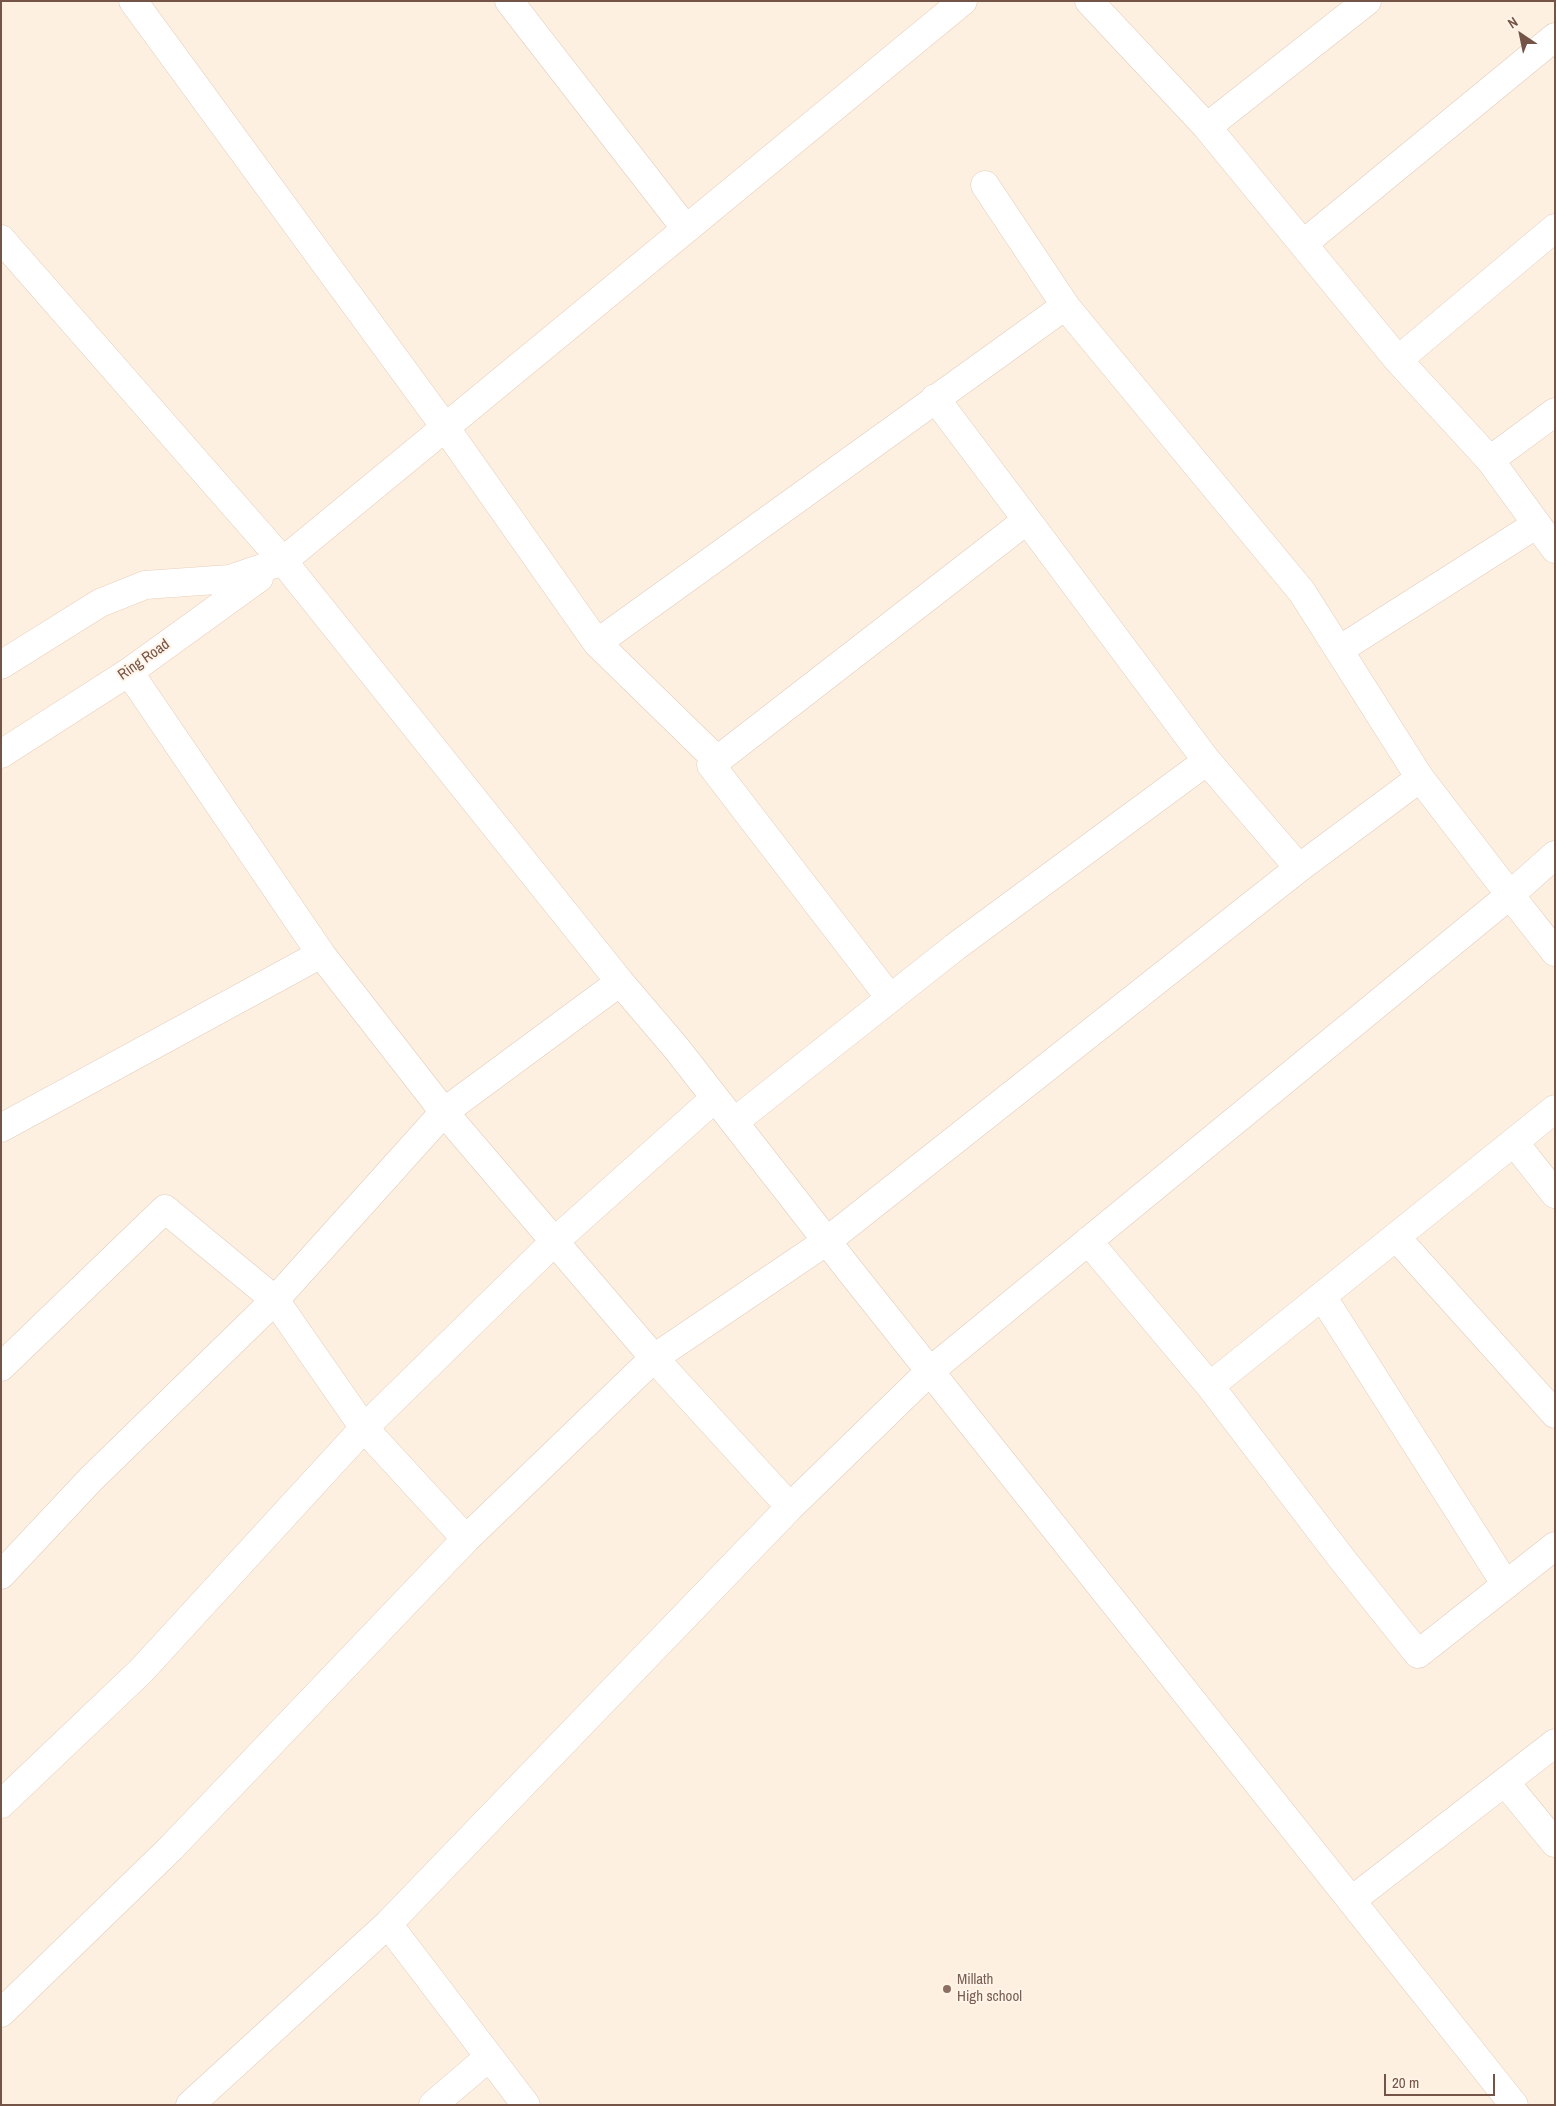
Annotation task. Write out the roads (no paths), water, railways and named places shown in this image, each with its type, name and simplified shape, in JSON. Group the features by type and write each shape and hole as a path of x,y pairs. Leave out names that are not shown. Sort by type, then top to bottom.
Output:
{"street":[{"path":"133,1 445,427 597,643 717,760"},
{"path":"509,1 686,229"},
{"name":"Ring Road","path":"1,754 129,672 283,560 963,1"},
{"path":"1207,127 1367,1"},
{"path":"1092,2 1207,127 1398,360 1490,460 1555,549"},
{"path":"1303,244 1555,37"},
{"path":"985,185 1065,306 1302,592 1420,778 1555,952"},
{"path":"1398,360 1555,228"},
{"path":"1,239 283,560 620,982 716,1098 930,1371 1352,1900 1508,2102"},
{"path":"597,643 1065,306"},
{"path":"936,398 1207,761 1299,868"},
{"path":"1490,460 1555,412"},
{"path":"890,998 711,765 1027,520"},
{"path":"1339,650 1537,524"},
{"path":"1,666 100,603 145,585 230,579 283,560"},
{"path":"129,672 321,954 444,1112 654,1358 790,1507"},
{"path":"734,1122 954,947 1207,761"},
{"path":"1,2013 171,1848 466,1539 654,1358 827,1241 1299,868 1420,778"},
{"path":"190,2105 388,1924 790,1507 930,1371 1510,895 1555,855"},
{"path":"1,1128 321,954"},
{"path":"1,1575 91,1479 275,1300 444,1112 620,982"},
{"path":"1,1804 141,1671 364,1428 555,1241 716,1098"},
{"path":"1210,1386 1555,1110"},
{"path":"1514,1142 1555,1194"},
{"path":"1,1367 165,1209 275,1300 364,1428 466,1539"},
{"path":"1396,1237 1555,1414"},
{"path":"1088,1241 1210,1386 1418,1654 1555,1546"},
{"path":"1322,1296 1506,1585"},
{"path":"1352,1900 1555,1743"},
{"path":"1505,1782 1555,1843"},
{"path":"388,1924 526,2105"},
{"path":"434,2105 489,2057"}],"place":[{"name":"Millath High school","path":"947,1989"}]}
